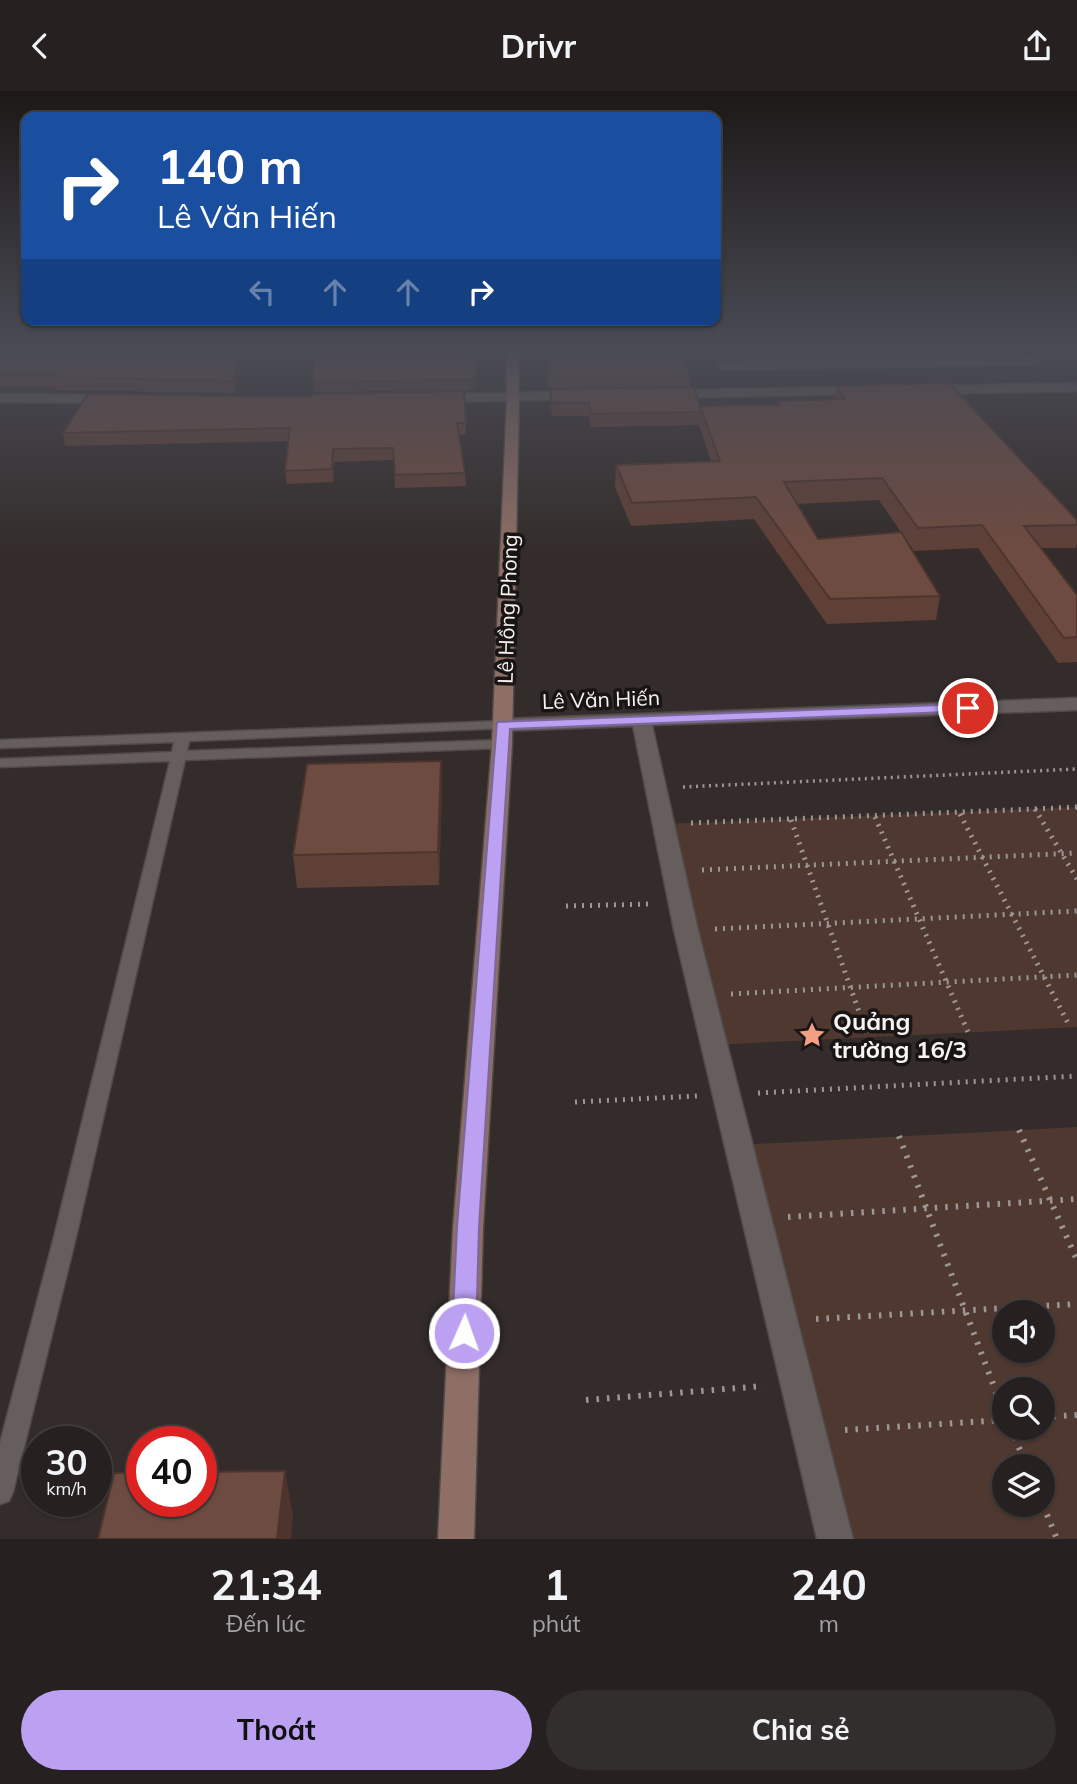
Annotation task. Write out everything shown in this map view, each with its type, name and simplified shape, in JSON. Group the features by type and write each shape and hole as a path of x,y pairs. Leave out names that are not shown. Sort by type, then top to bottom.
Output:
{"street":[{"name":"Lê Hồng Phong","path":"456,1539 468,1227 502,734 512,418"},
{"name":"Lê Văn Hiến","path":"502,734 642,722 1077,704"},
{"path":"642,722 686,930 835,1539"}],"lane":[{"name":"Lê Văn Hiến","path":"0,744 181,746 502,734"},
{"name":"Lê Văn Hiến","path":"0,763 181,746"},
{"path":"0,1492 65,1237 181,746"}],"path":[{"path":"656,788 1077,769"},
{"path":"664,824 960,814 1077,807"},
{"path":"1035,809 1077,879"},
{"path":"960,814 1070,1027"},
{"path":"875,817 968,1032"},
{"path":"790,820 868,1037"},
{"path":"673,871 1077,853"},
{"path":"566,907 680,903"},
{"path":"686,930 1077,911"},
{"path":"702,995 1077,975"},
{"path":"575,1102 1077,1076"},
{"path":"1019,1130 1077,1260"},
{"path":"900,1136 992,1381"},
{"path":"757,1219 1077,1199"},
{"path":"781,1321 1077,1304"},
{"path":"586,1400 796,1384"},
{"path":"1055,1416 1077,1415"},
{"path":"808,1433 992,1421"},
{"path":"1048,1517 1057,1539"}],"shaded area":[{"path":"1077,807 1077,1027 714,1045 664,824"},
{"path":"1077,1127 1077,1539 835,1539 738,1145"}],"building":[{"path":"73,418 466,418 466,423 457,423 465,473 395,475 393,448 333,449 332,469 285,471 290,428 63,433"},
{"path":"704,418 981,418 1077,520 1077,525 1024,526 1077,595 1077,637 1064,638 982,525 918,528 882,478 784,482 818,539 901,532 940,596 830,599 756,497 632,503 616,465 720,461"},
{"path":"441,761 438,852 293,855 307,764"},
{"path":"285,1471 277,1539 98,1539 103,1517 112,1517 114,1473 126,1473 126,1517 217,1517 217,1472"}],"place":[{"name":"Quảng trường 16/3","path":"812,1035"}],"route":[{"path":"464,1333 468,1227 503,725 968,708"}]}
